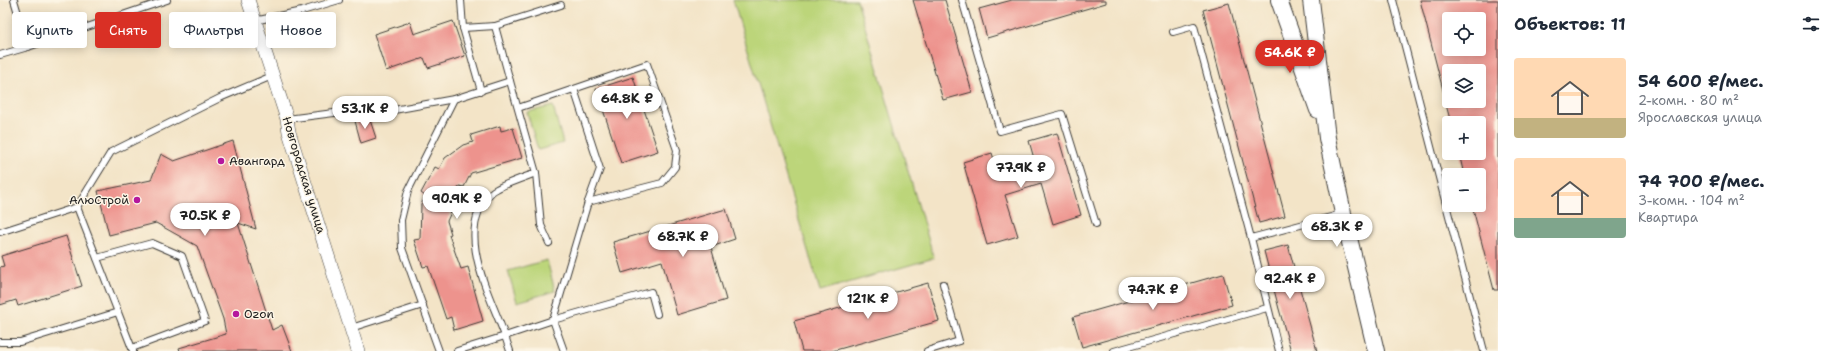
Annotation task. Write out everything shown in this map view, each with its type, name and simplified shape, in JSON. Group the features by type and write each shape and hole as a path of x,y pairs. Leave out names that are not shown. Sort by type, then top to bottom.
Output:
{"street":[{"name":"Новгородская улица","path":"248,0 251,12"},
{"path":"1280,0 1327,138"},
{"path":"1311,0 1327,138 1343,213 1376,351"},
{"name":"Новгородская улица","path":"258,33 287,120 358,351"}],"lane":[{"path":"14,0 18,12"},
{"path":"87,27 167,0"},
{"path":"258,20 302,11 340,0"},
{"path":"461,0 463,28 482,91"},
{"path":"962,0 1000,131 1062,114 1096,224"},
{"path":"1393,0 1484,351"},
{"path":"463,28 495,26 561,5"},
{"path":"495,26 536,173 541,225 549,243"},
{"path":"1173,32 1194,26 1251,238 1279,351"},
{"path":"0,55 24,48"},
{"path":"518,108 647,64 677,150 675,167 662,183 588,202"},
{"path":"0,232 77,207 111,152 222,97 272,76"},
{"path":"287,120 334,113 383,112 454,99 510,81"},
{"path":"564,351 553,320 588,202 600,170 574,89"},
{"path":"439,351 402,248 401,220 408,192 454,99"},
{"path":"510,351 477,261 473,234 477,212 492,192 536,173"},
{"path":"77,207 132,350 205,321 182,256 152,242 97,258"},
{"path":"1251,238 1343,213"},
{"path":"927,351 959,341 943,284"},
{"path":"457,351 553,320 651,292 657,314"},
{"path":"351,328 422,305"},
{"path":"1114,351 1268,308"},
{"path":"0,342 20,342 118,312"}],"green space":[{"path":"733,0 857,0 934,258 820,291"},
{"path":"553,106 563,143 538,150 527,112"},
{"path":"547,260 555,291 517,302 508,271"}],"building":[{"path":"913,0 945,0 972,92 943,100"},
{"path":"1012,0 1106,0 1106,3 987,38 979,9"},
{"path":"1420,0 1498,0 1498,290 1494,290 1474,212 1486,212 1486,168 1462,168 1461,160 1486,160 1486,116 1449,116 1447,108 1486,108 1486,64 1442,64 1442,86"},
{"path":"1229,3 1285,216 1259,223 1203,10"},
{"path":"453,21 465,56 428,68 424,58 386,71 374,34 410,22 414,34"},
{"path":"633,77 658,151 621,163 596,89"},
{"path":"369,117 376,138 361,143 355,121"},
{"path":"500,126 501,131 513,128 522,158 471,173 464,187 459,186 449,204 453,208 447,221 451,234 449,235 461,269 468,267 483,321 454,330 451,317 446,319 428,266 423,267 414,240 420,239 421,205 425,196 421,193 435,167 439,169 445,158 463,145 473,142 471,135"},
{"path":"1057,133 1081,215 1053,224 1041,184 1005,195 1018,236 987,245 963,162 992,153 1000,180 1037,169 1029,141"},
{"path":"233,141 256,229 238,223 272,330 282,325 292,351 180,351 179,348 226,334 223,319 197,246 156,223 109,235 98,191 151,180 161,154 174,161"},
{"path":"726,209 735,239 711,247 726,300 677,315 662,261 622,273 613,242"},
{"path":"66,236 82,286 18,306 16,300 0,305 0,267 4,266 1,256"},
{"path":"1288,245 1317,351 1291,351 1279,309 1264,251"},
{"path":"1223,274 1232,305 1082,347 1073,317"},
{"path":"928,283 939,321 832,351 802,351 794,321"}],"place":[{"name":"Авангард","path":"221,161"},
{"name":"АлюСтрой","path":"137,200"},
{"name":"Ozon","path":"236,314"}]}
